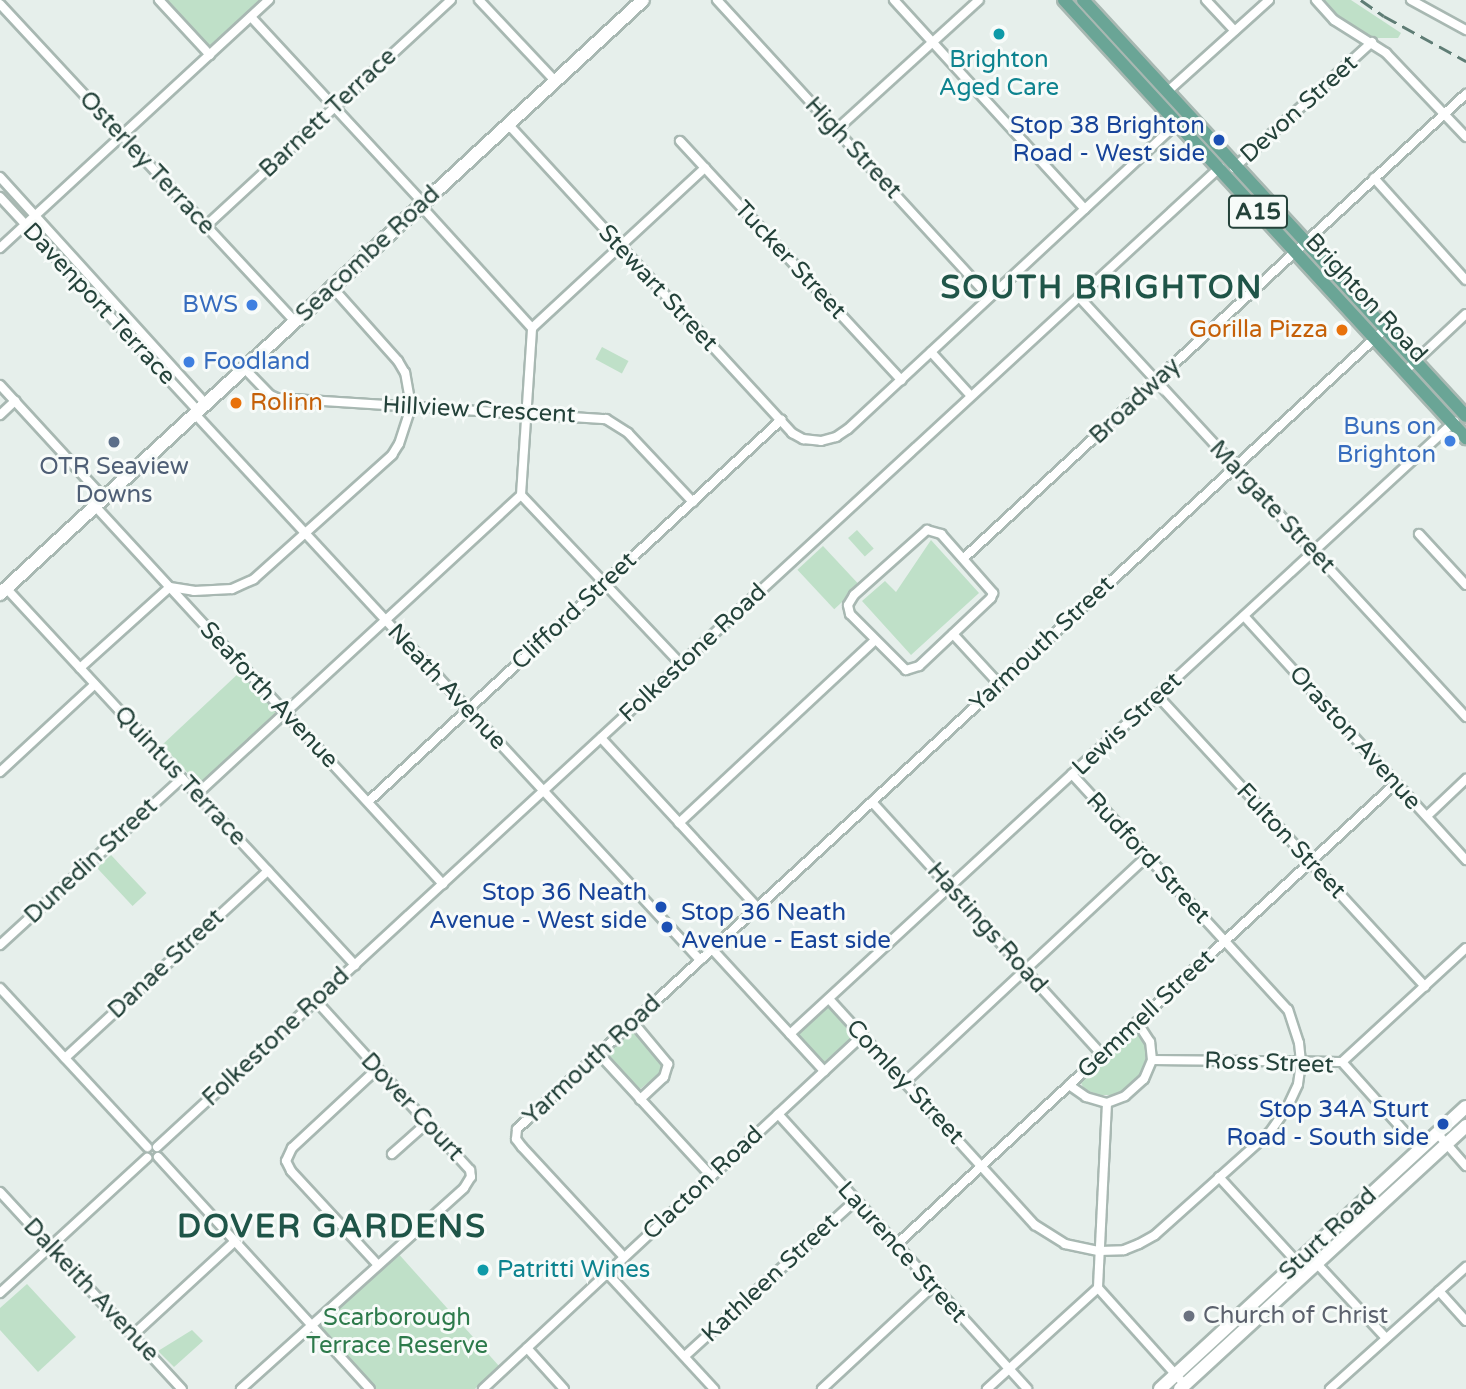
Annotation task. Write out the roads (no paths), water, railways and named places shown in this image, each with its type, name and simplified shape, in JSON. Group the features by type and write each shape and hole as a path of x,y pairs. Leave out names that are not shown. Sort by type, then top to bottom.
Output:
{"main road":[{"name":"Seacombe Road","path":"3,591 643,0"},
{"name":"Brighton Road","path":"1064,0 1466,438"},
{"name":"Brighton Road","path":"1083,0 1465,415"},
{"name":"Sturt Road","path":"1175,1384 1297,1262 1466,1107"},
{"name":"Sturt Road","path":"1175,1384 1317,1263 1466,1126"}],"street":[{"path":"159,0 209,55"},
{"path":"0,248 269,0"},
{"name":"Barnett Terrace","path":"206,226 451,0"},
{"path":"479,0 555,81"},
{"name":"High Street","path":"717,0 989,297"},
{"path":"894,0 1085,209"},
{"path":"836,130 979,0"},
{"path":"1206,0 1235,31"},
{"path":"1167,92 1269,0"},
{"path":"1316,0 1334,20 1372,42 1466,137"},
{"path":"1411,0 1466,30"},
{"name":"Osterley Terrace","path":"0,4 295,321"},
{"path":"197,794 521,495 528,413 532,328 251,17"},
{"name":"Devon Street","path":"1222,172 1372,42"},
{"name":"Broadway","path":"964,558 1466,94"},
{"path":"901,380 1177,123"},
{"name":"Stewart Street","path":"508,124 792,433 815,441 827,440 842,433 901,380"},
{"name":"Tucker Street","path":"680,141 901,380"},
{"path":"532,328 705,168"},
{"name":"Folkestone Road","path":"152,1147 316,1001 1079,297 1222,172"},
{"name":"Davenport Terrace","path":"0,177 199,410"},
{"path":"1374,178 1466,280"},
{"name":"Davenport Terrace","path":"0,197 199,410"},
{"path":"80,668 170,587 194,591 238,588 260,575 391,455 403,435 411,406 407,380 398,361 332,287"},
{"name":"Margate Street","path":"1079,297 1466,717"},
{"path":"1405,371 1466,314"},
{"name":"Yarmouth Street","path":"700,960 1385,329"},
{"path":"931,352 971,396"},
{"name":"Hillview Crescent","path":"244,368 273,397 588,416 613,422 628,433 693,502"},
{"name":"Seaforth Avenue","path":"0,385 170,587 443,884"},
{"path":"0,415 15,401"},
{"name":"Neath Avenue","path":"199,410 386,621 700,960"},
{"name":"Lewis Street","path":"790,1034 1452,423 1465,415"},
{"name":"Clifford Street","path":"368,802 780,421"},
{"path":"521,495 681,664"},
{"path":"933,530 941,534 964,558 993,593 991,598 919,666 906,670 850,614 850,600 921,533 933,530"},
{"path":"1419,534 1466,585"},
{"name":"Quintus Terrace","path":"3,591 80,668 355,965"},
{"name":"Oraston Avenue","path":"1244,616 1466,860"},
{"path":"953,634 999,684"},
{"path":"679,823 875,640"},
{"path":"0,772 95,684"},
{"name":"Fulton Street","path":"1157,695 1425,986"},
{"path":"601,738 757,907"},
{"name":"Rudford Street","path":"1072,774 1289,1010 1296,1028 1301,1062"},
{"name":"Dunedin Street","path":"0,945 182,778"},
{"path":"1427,816 1466,779"},
{"name":"Gemmell Street","path":"896,1245 1396,783"},
{"name":"Hastings Road","path":"872,802 1102,1055"},
{"path":"905,1082 1147,856"},
{"name":"Danae Street","path":"65,1058 268,871"},
{"path":"712,948 824,1071"},
{"path":"1342,1062 1466,948"},
{"name":"Yarmouth Road","path":"624,1257 522,1147 515,1136 520,1126 700,960"},
{"path":"0,988 152,1147 234,1242 370,1389"},
{"name":"Comley Street","path":"829,999 1044,1233 1065,1244 1099,1251"},
{"name":"Dover Court","path":"241,1389 470,1180 470,1170 316,1001"},
{"path":"633,1022 668,1064 664,1077 640,1099"},
{"path":"1069,1085 1086,1097 1107,1103 1125,1096 1144,1079 1152,1060 1150,1042 1137,1022"},
{"name":"Clacton Road","path":"483,1389 863,1035"},
{"path":"599,1054 711,1176"},
{"name":"Ross Street","path":"1152,1060 1342,1062 1429,1160"},
{"path":"1099,1251 1124,1250 1155,1235 1270,1132 1282,1116 1298,1084 1301,1062"},
{"path":"377,1069 295,1145 286,1161 291,1171 378,1265"},
{"path":"1107,1103 1098,1288 1175,1384"},
{"name":"Laurence Street","path":"778,1114 1027,1389"},
{"path":"392,1154 427,1123"},
{"path":"1437,1133 1466,1166"},
{"path":"0,1293 147,1158 152,1147"},
{"path":"147,1158 158,1157"},
{"path":"1219,1177 1297,1262"},
{"name":"Dalkeith Avenue","path":"0,1192 183,1389"},
{"name":"Kathleen Street","path":"685,1356 856,1200"},
{"path":"133,1335 234,1242"},
{"path":"1307,1253 1386,1338"},
{"path":"1330,1389 1466,1267"},
{"path":"607,1273 714,1389"},
{"path":"822,1389 933,1286"},
{"path":"988,1389 1098,1288"},
{"path":"1439,1291 1466,1321"},
{"path":"527,1348 564,1389"}],"railway":[{"path":"1361,0 1384,16 1466,61"}],"place":[{"name":"Brighton Aged Care","path":"999,34"},
{"name":"Stop 38 Brighton Road - West side","path":"1219,140"},
{"name":"BWS","path":"252,305"},
{"name":"Gorilla Pizza","path":"1342,330"},
{"name":"Foodland","path":"189,362"},
{"name":"Rolinn","path":"236,403"},
{"name":"Buns on Brighton","path":"1450,441"},
{"name":"OTR Seaview Downs","path":"114,442"},
{"name":"Stop 36 Neath Avenue - West side","path":"661,907"},
{"name":"Stop 36 Neath Avenue - East side","path":"667,927"},
{"name":"Stop 34A Sturt Road - South side","path":"1443,1124"},
{"name":"Patritti Wines","path":"483,1270"},
{"name":"Church of Christ","path":"1189,1316"}],"district":[{"name":"SOUTH BRIGHTON","path":"1102,288"},
{"name":"DOVER GARDENS","path":"332,1227"}],"park label":[{"name":"Scarborough Terrace Reserve","path":"397,1332"}]}
